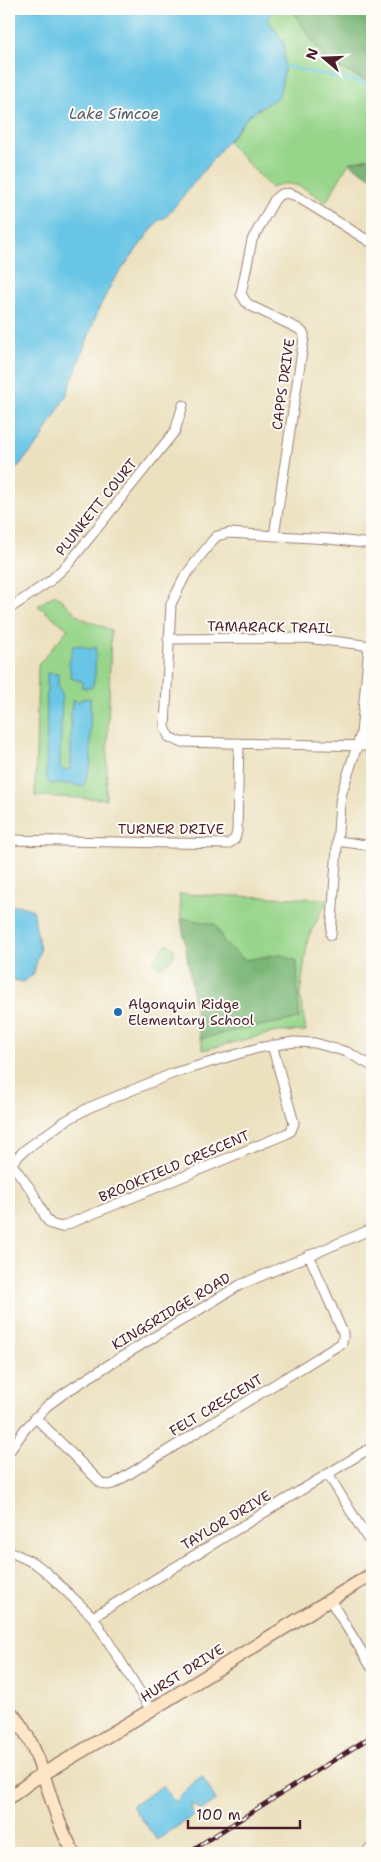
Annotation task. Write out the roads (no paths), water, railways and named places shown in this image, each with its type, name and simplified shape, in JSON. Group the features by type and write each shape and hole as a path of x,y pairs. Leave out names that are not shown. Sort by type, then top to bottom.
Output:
{"street":[{"name":"CAPPS DRIVE","path":"274,536 304,334 296,326 251,306 241,294 253,236 275,199 282,194 291,194 372,243"},
{"name":"PLUNKETT COURT","path":"9,609 50,581 70,562 175,431 183,405"},
{"path":"372,544 345,540 229,533 217,536 186,576 171,604 168,638 166,733 174,741 180,742 372,746"},
{"name":"TAMARACK TRAIL","path":"168,638 307,638 371,646"},
{"path":"331,935 342,792 361,734 371,646"},
{"name":"TURNER DRIVE","path":"9,840 228,844 237,836 240,743"},
{"path":"338,841 372,846"},
{"path":"10,1164 62,1123 88,1108 174,1073 272,1045 305,1042 324,1045 347,1052 371,1064"},
{"name":"BROOKFIELD CRESCENT","path":"10,1164 32,1191 47,1220 52,1224 67,1226 286,1134 291,1131 294,1123 272,1045"},
{"name":"KINGSRIDGE ROAD","path":"9,1452 35,1417 66,1392 240,1285 372,1229"},
{"name":"FELT CRESCENT","path":"35,1417 101,1483 113,1484 342,1342 344,1338 309,1255"},
{"name":"TAYLOR DRIVE","path":"94,1617 372,1447"},
{"path":"328,1474 372,1546"},
{"path":"9,1551 36,1564 94,1617 151,1710"},
{"name":"HURST DRIVE","path":"9,1798 44,1773 151,1710 372,1574"},
{"path":"330,1600 372,1668"},
{"path":"9,1710 26,1734 39,1758 62,1829 74,1853"},
{"path":"366,1853 372,1845"}],"water":[{"name":"Lake Simcoe","path":"9,9 277,9 267,18 284,44 284,72 279,96 248,116 166,217 158,221 113,281 99,308 66,396 41,440 9,477"},
{"path":"79,645 90,649 96,647 95,676 92,688 81,687 83,682 71,678 69,663 73,646"},
{"path":"47,673 58,674 58,686 62,695 60,765 62,770 69,770 71,766 71,708 73,699 78,702 82,699 90,698 91,764 83,787 69,784 50,784 46,777"},
{"path":"18,905 33,910 40,950 33,975 23,982 9,979 9,906"},
{"path":"202,1776 216,1800 202,1810 191,1804 193,1816 157,1840 132,1806 162,1786 175,1802"}],"waterway":[{"path":"284,66 372,85"}],"railway":[{"path":"187,1853 372,1736"}],"place":[{"name":"Algonquin Ridge Elementary School","path":"118,1012"}]}
